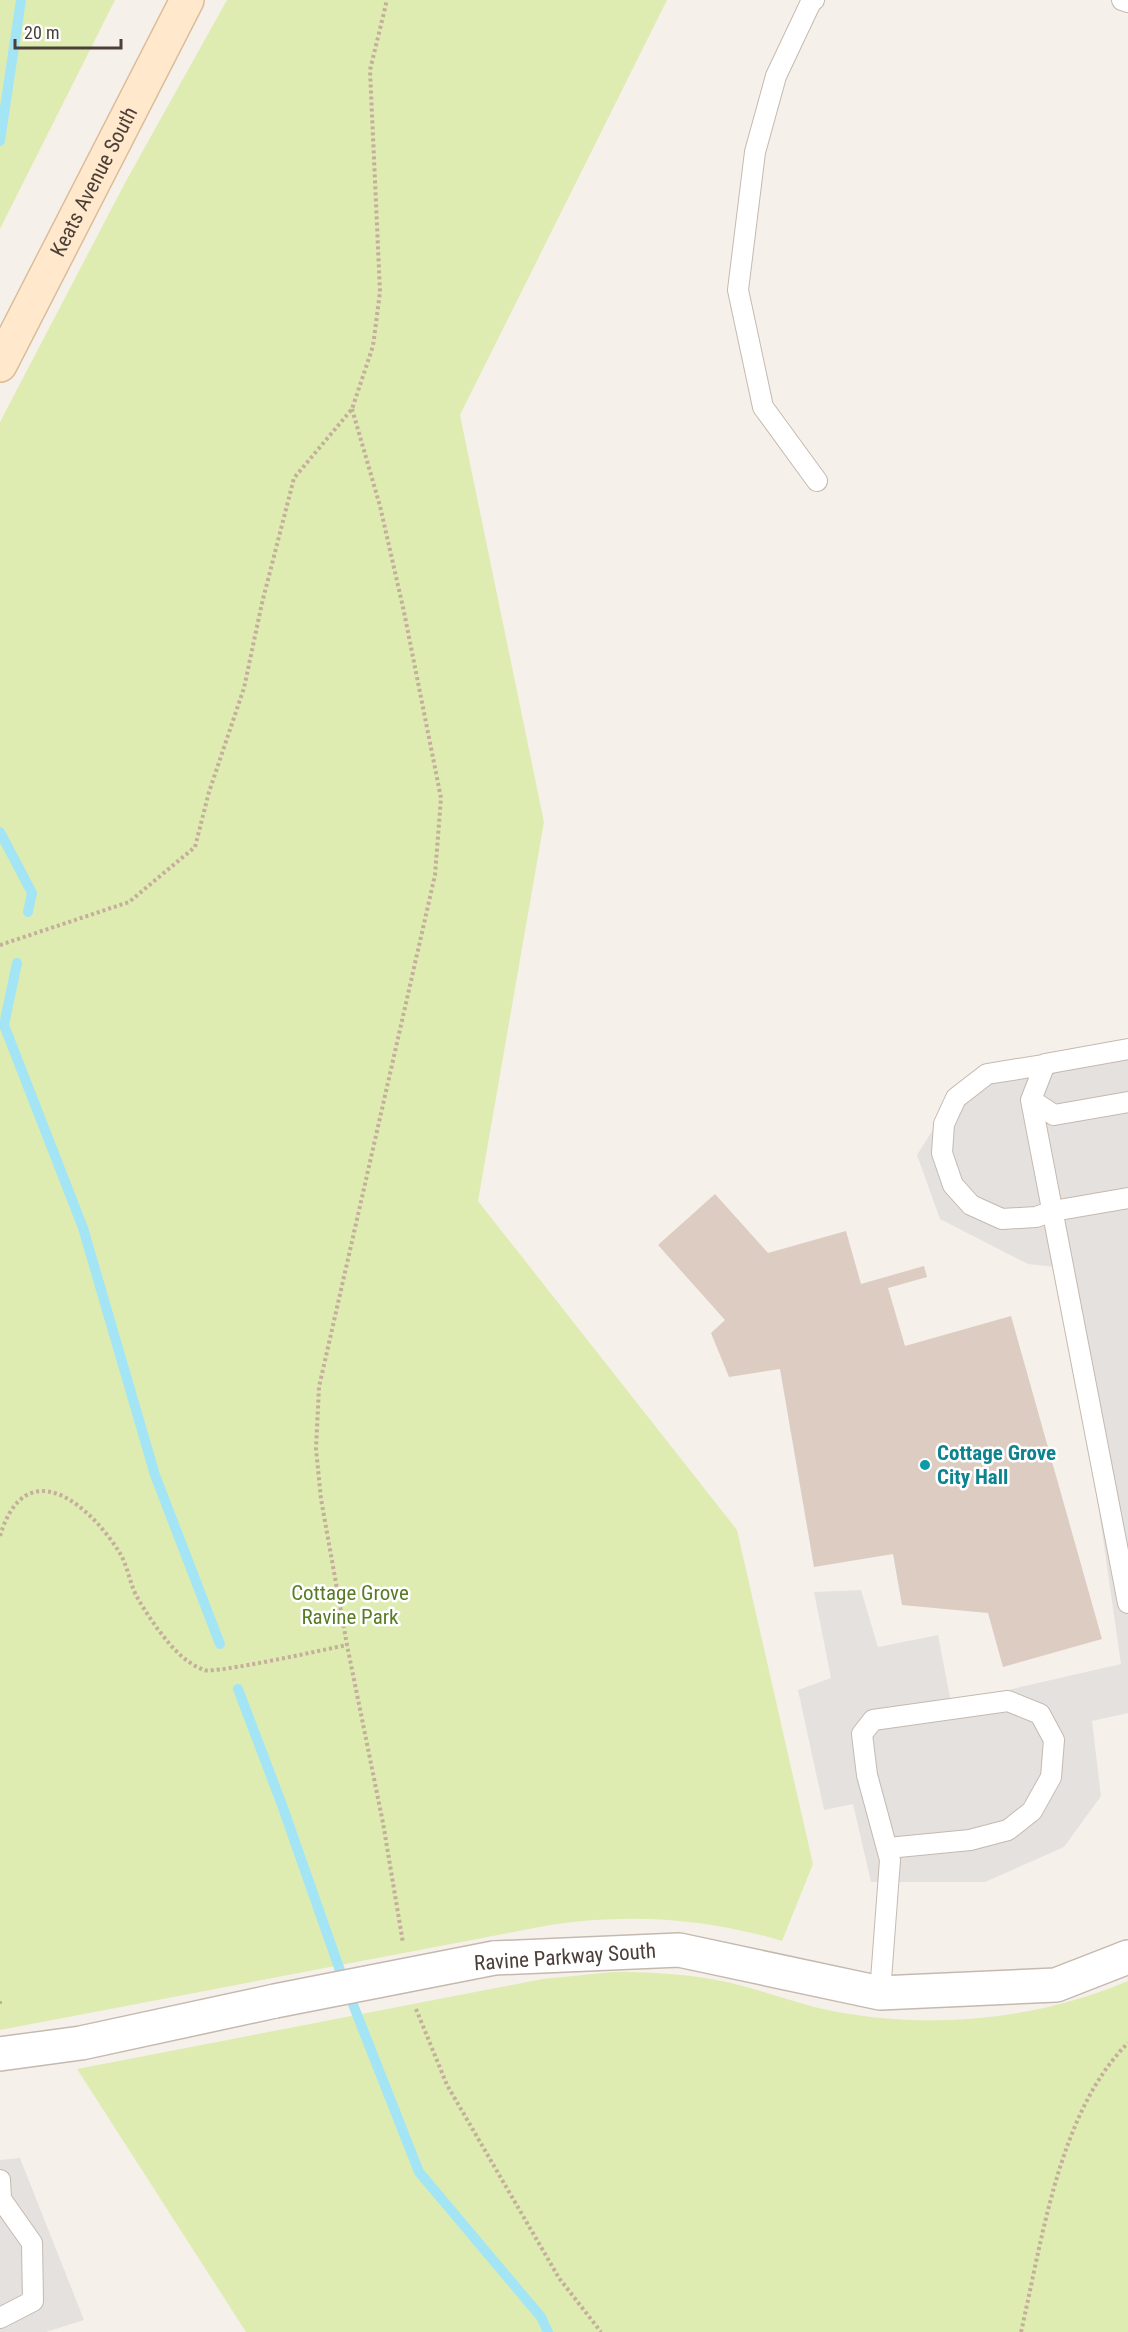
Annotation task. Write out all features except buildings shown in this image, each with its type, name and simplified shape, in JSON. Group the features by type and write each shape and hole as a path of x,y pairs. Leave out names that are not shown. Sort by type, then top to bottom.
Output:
{"main road":[{"name":"Keats Avenue South","path":"0,365 187,0"}],"street":[{"name":"Ravine Parkway South","path":"0,2054 81,2043 275,2001 494,1958 679,1950 880,1993 1056,1985 1128,1957"}],"lane":[{"path":"814,0 776,76 755,152 738,290 763,406 817,481"},
{"path":"1122,0 1128,2"},
{"path":"1128,1049 987,1074 957,1098 944,1124 942,1153 953,1185 971,1205 1002,1219 1036,1217 1053,1211 1128,1198"},
{"path":"1048,1064 1031,1100 1128,1603"},
{"path":"1031,1100 1054,1115 1128,1102"},
{"path":"880,1993 890,1860 863,1753 862,1734 873,1720 1008,1701 1040,1714 1054,1740 1051,1777 1032,1811 1008,1830 970,1840 888,1848"},
{"path":"0,2193 32,2242 33,2301 0,2318"}],"path":[{"path":"0,945 129,902 195,847 209,792 244,688 262,603 294,478 352,409 373,346 380,291 370,70 387,0"},
{"path":"352,409 380,506 404,612 441,798 435,875 319,1387 316,1449 321,1499 347,1645 383,1823 404,1946"},
{"path":"0,1536 6,1516 21,1497 42,1489 66,1496 95,1521 121,1556 136,1597 181,1657 206,1671 347,1645"},
{"path":"413,2002 447,2085 559,2278 600,2332"},
{"path":"1021,2332 1066,2148 1087,2098 1128,2043"}],"green space":[{"path":"0,0 115,0 0,229"},
{"name":"Cottage Grove Ravine Park","path":"227,0 667,0 460,415 544,822 478,1201 737,1530 813,1864 782,1941 725,1927 667,1920 579,1921 0,2030 0,422 126,181"},
{"path":"613,1972 702,1977 744,1986 832,2011 907,2020 983,2018 1020,2013 1057,2005 1128,1981 1128,2332 246,2332 77,2069 543,1979"}],"shaded area":[{"path":"1128,1041 1128,1713 1092,1721 1101,1796 1064,1847 985,1882 871,1882 853,1804 824,1810 798,1690 831,1678 814,1592 861,1590 878,1647 938,1635 951,1703 1121,1664 1064,1268 1028,1264 940,1219 917,1155 964,1080"},
{"path":"20,2158 84,2320 46,2332 0,2332 0,2160"}],"waterway":[{"path":"0,141 21,0"},
{"path":"0,832 32,893 28,912"},
{"path":"17,963 4,1025 83,1228 155,1475 220,1644"},
{"path":"238,1689 282,1805 343,1979 419,2172 541,2317 548,2332"}],"place":[{"name":"Cottage Grove City Hall","path":"925,1465"}]}
